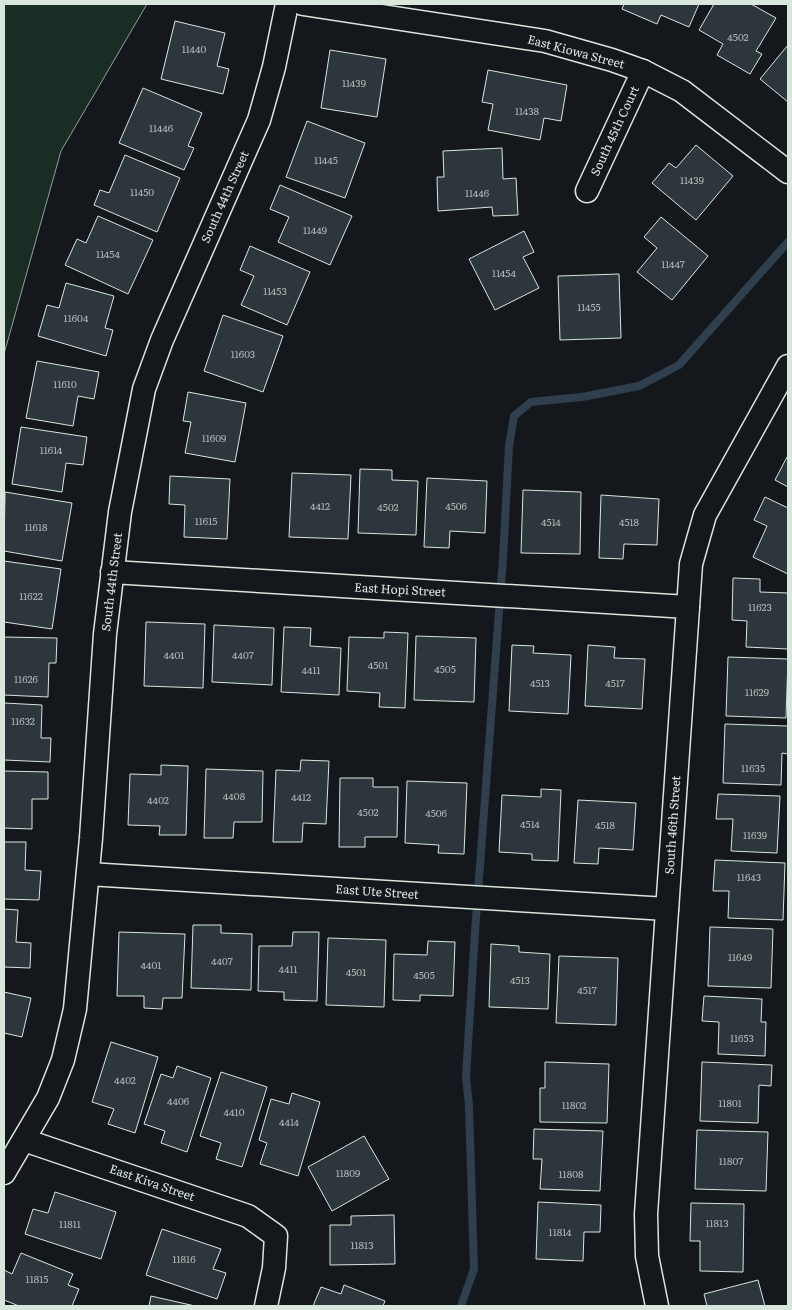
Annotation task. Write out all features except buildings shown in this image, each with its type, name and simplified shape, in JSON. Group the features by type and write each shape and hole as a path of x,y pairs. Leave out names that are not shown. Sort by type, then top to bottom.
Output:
{"street":[{"name":"South 44th Street","path":"4,1173 48,1098 63,1060 75,1009 88,874 105,634 120,512 144,389 162,340 259,120 274,67 287,4"},
{"name":"East Kiowa Street","path":"303,4 427,13 545,41 644,71 682,91 788,172"},
{"name":"South 45th Court","path":"587,192 644,71"},
{"name":"South 46th Street","path":"658,1306 647,1256 646,1214 691,564 706,515 788,366"},
{"name":"East Hopi Street","path":"112,572 688,607"},
{"name":"East Ute Street","path":"88,874 667,909"},
{"name":"East Kiva Street","path":"24,1140 248,1216 276,1236 274,1268 266,1306"}],"green space":[{"path":"4,4 147,4 61,151 4,354"}],"waterway":[{"path":"461,1306 474,1269 469,1106 466,1076 503,558 509,446 514,416 531,402 582,397 639,386 679,365 788,242"}]}
